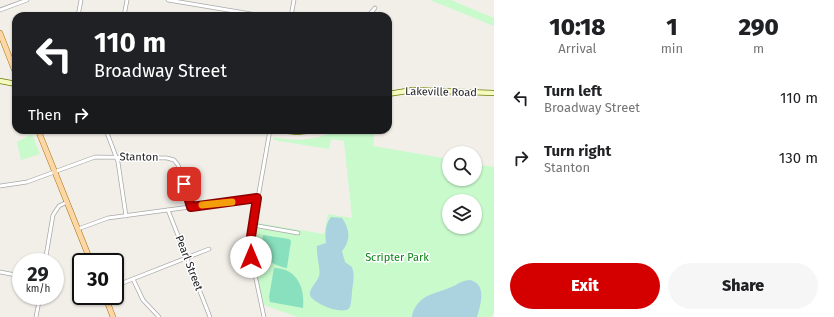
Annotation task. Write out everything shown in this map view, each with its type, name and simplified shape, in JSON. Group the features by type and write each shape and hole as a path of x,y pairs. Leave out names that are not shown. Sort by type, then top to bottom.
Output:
{"main road":[{"path":"0,33 12,64"},
{"path":"0,81 12,83"},
{"name":"Lakeville Road","path":"392,93 410,90 494,93"},
{"path":"40,134 87,253"},
{"path":"109,305 114,317"}],"street":[{"path":"0,10 27,0"},
{"path":"79,12 81,0"},
{"path":"124,12 126,0"},
{"path":"168,0 191,2 228,12"},
{"path":"292,12 294,0"},
{"path":"372,12 375,8"},
{"path":"107,134 116,157 126,216"},
{"path":"264,317 250,252 257,198 269,134"},
{"name":"Stanton","path":"0,186 27,182 56,173 93,158 165,158 173,160 179,168 191,207"},
{"path":"78,229 103,220 126,216 257,198"},
{"path":"47,253 53,215 59,206 67,202"},
{"name":"Pearl Street","path":"168,210 210,317"},
{"path":"253,225 298,233"},
{"path":"124,282 209,249"},
{"path":"0,272 12,274"},
{"path":"133,279 144,300 159,317"},
{"path":"36,317 38,305"}],"green space":[{"path":"430,0 451,0 494,18 494,26"},
{"path":"32,134 40,154 21,160 17,142"},
{"name":"Scripter Park","path":"327,134 374,134 373,146 442,158 442,186 482,186 482,165 494,167 494,313 491,317 297,317 264,305 253,264 250,264 258,223 324,234 328,214 352,218 344,141 331,139 329,149 273,140 274,137 298,140 314,138"},
{"path":"263,235 289,239 291,241 287,268 275,264 267,258 263,248"},
{"path":"274,268 289,271 298,280 303,293 303,308 270,302 269,297"}],"water":[{"path":"331,217 342,218 348,231 347,243 342,251 345,262 352,267 353,273 350,307 347,310 336,310 329,308 316,302 310,295 319,274 317,246 326,243 327,226"},
{"path":"470,280 475,282 481,290 481,301 477,317 412,317 415,307 423,299 431,294"}],"slow traffic":[{"path":"202,205 232,202"}],"route":[{"path":"184,184 191,207 257,198 250,243 251,257"}]}
